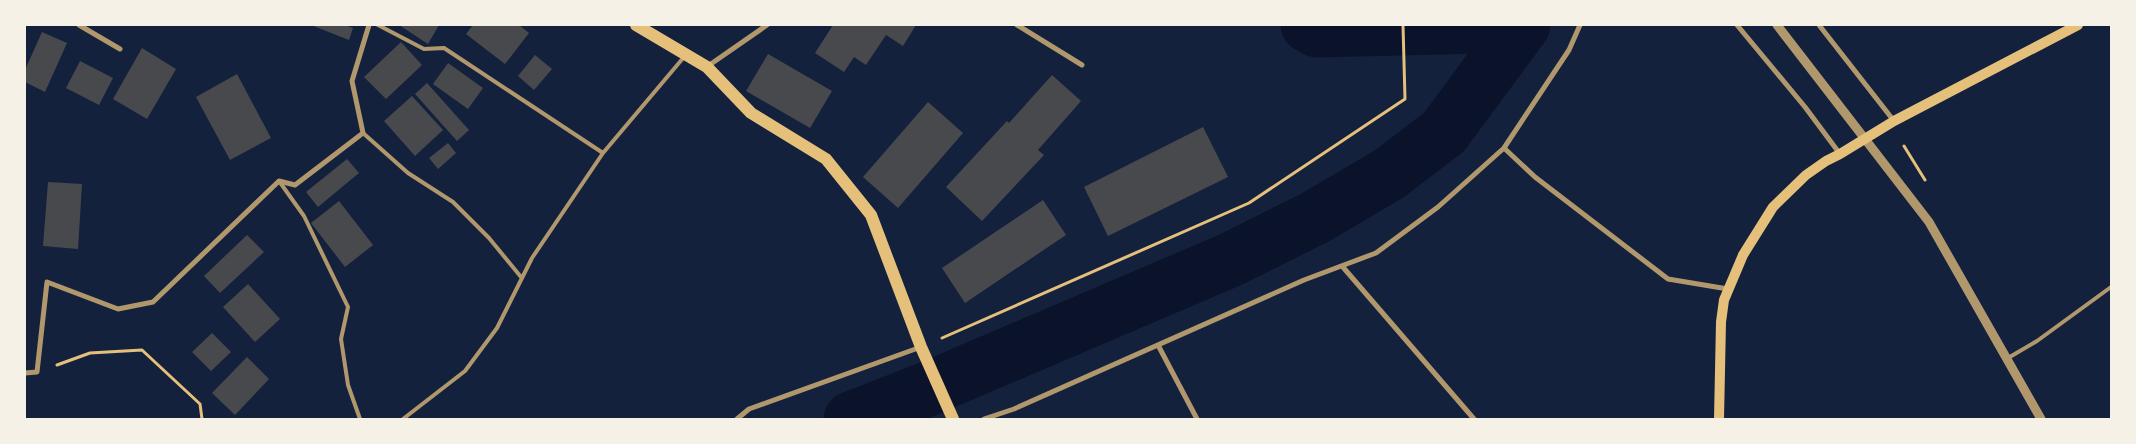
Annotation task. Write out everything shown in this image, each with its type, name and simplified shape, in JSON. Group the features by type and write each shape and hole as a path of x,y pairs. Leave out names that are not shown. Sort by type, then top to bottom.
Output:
{"main road":[{"path":"636,25 707,67 751,113 826,159 871,215 922,347 953,419"},
{"path":"1719,419 1721,322 1728,289 1743,255 1774,207 1806,175 1826,161 1894,121 2078,25"}],"street":[{"path":"79,25 120,48"},
{"path":"25,373 37,372 47,282 118,309 153,302 279,181 295,185 363,133 352,81 370,25"},
{"path":"707,67 767,25"},
{"path":"1017,25 1082,65"},
{"path":"984,419 1014,409 1304,280 1376,253 1438,208 1504,148 1569,50 1580,25"},
{"path":"1737,25 1805,107 1840,154"},
{"path":"1777,25 1929,222 2042,419"},
{"path":"1819,25 1863,84 1894,121"},
{"path":"1504,148 1535,178 1668,279 1728,289"},
{"path":"1342,266 1474,419"},
{"path":"1158,345 1197,419"},
{"path":"737,419 749,409 922,347"}],"lane":[{"path":"378,25 424,49 444,48 603,153"},
{"path":"403,419 465,371 498,328 521,277 532,258 603,153 685,55"},
{"path":"363,133 408,174 453,202 489,238 521,277"},
{"path":"279,181 304,216 348,307 341,339 348,385 360,419"},
{"path":"2007,359 2037,341 2111,287"}],"path":[{"path":"922,347 1249,203 1405,98 1402,25"},
{"path":"37,372 90,353 142,350 200,404 202,419"}],"building":[{"path":"311,25 345,25 353,28 349,40"},
{"path":"399,25 439,25 428,44"},
{"path":"473,25 519,25 529,33 505,64 466,34"},
{"path":"833,25 916,25 903,46 886,35 866,65 854,57 844,72 815,53"},
{"path":"42,32 67,43 45,92 25,82 25,70"},
{"path":"401,42 422,65 386,99 364,77"},
{"path":"142,48 176,69 147,119 113,99"},
{"path":"768,54 832,91 810,128 746,91"},
{"path":"535,55 552,69 534,90 518,76"},
{"path":"80,61 113,78 99,105 66,88"},
{"path":"448,63 483,88 468,109 433,84"},
{"path":"237,74 271,138 230,160 196,97"},
{"path":"1052,75 1081,101 1038,150 1044,155 982,221 946,187 1007,121 1009,123"},
{"path":"427,83 469,130 457,141 415,94"},
{"path":"412,96 443,130 415,156 384,121"},
{"path":"928,102 963,133 898,208 863,177"},
{"path":"1203,127 1228,177 1108,236 1084,187"},
{"path":"448,143 456,153 438,169 429,158"},
{"path":"347,159 359,173 318,207 306,192"},
{"path":"48,182 82,184 78,249 43,246"},
{"path":"1043,200 1066,235 965,303 942,268"},
{"path":"339,201 373,245 345,267 311,223"},
{"path":"247,235 264,252 220,293 204,276"},
{"path":"248,284 280,319 255,342 223,307"},
{"path":"212,333 231,352 211,371 192,352"},
{"path":"247,357 269,379 235,415 212,393"}],"waterway":[{"path":"1308,25 1317,30 1523,25"},
{"path":"851,419 923,391 1230,260 1316,217 1389,174 1444,132 1523,25"}]}
